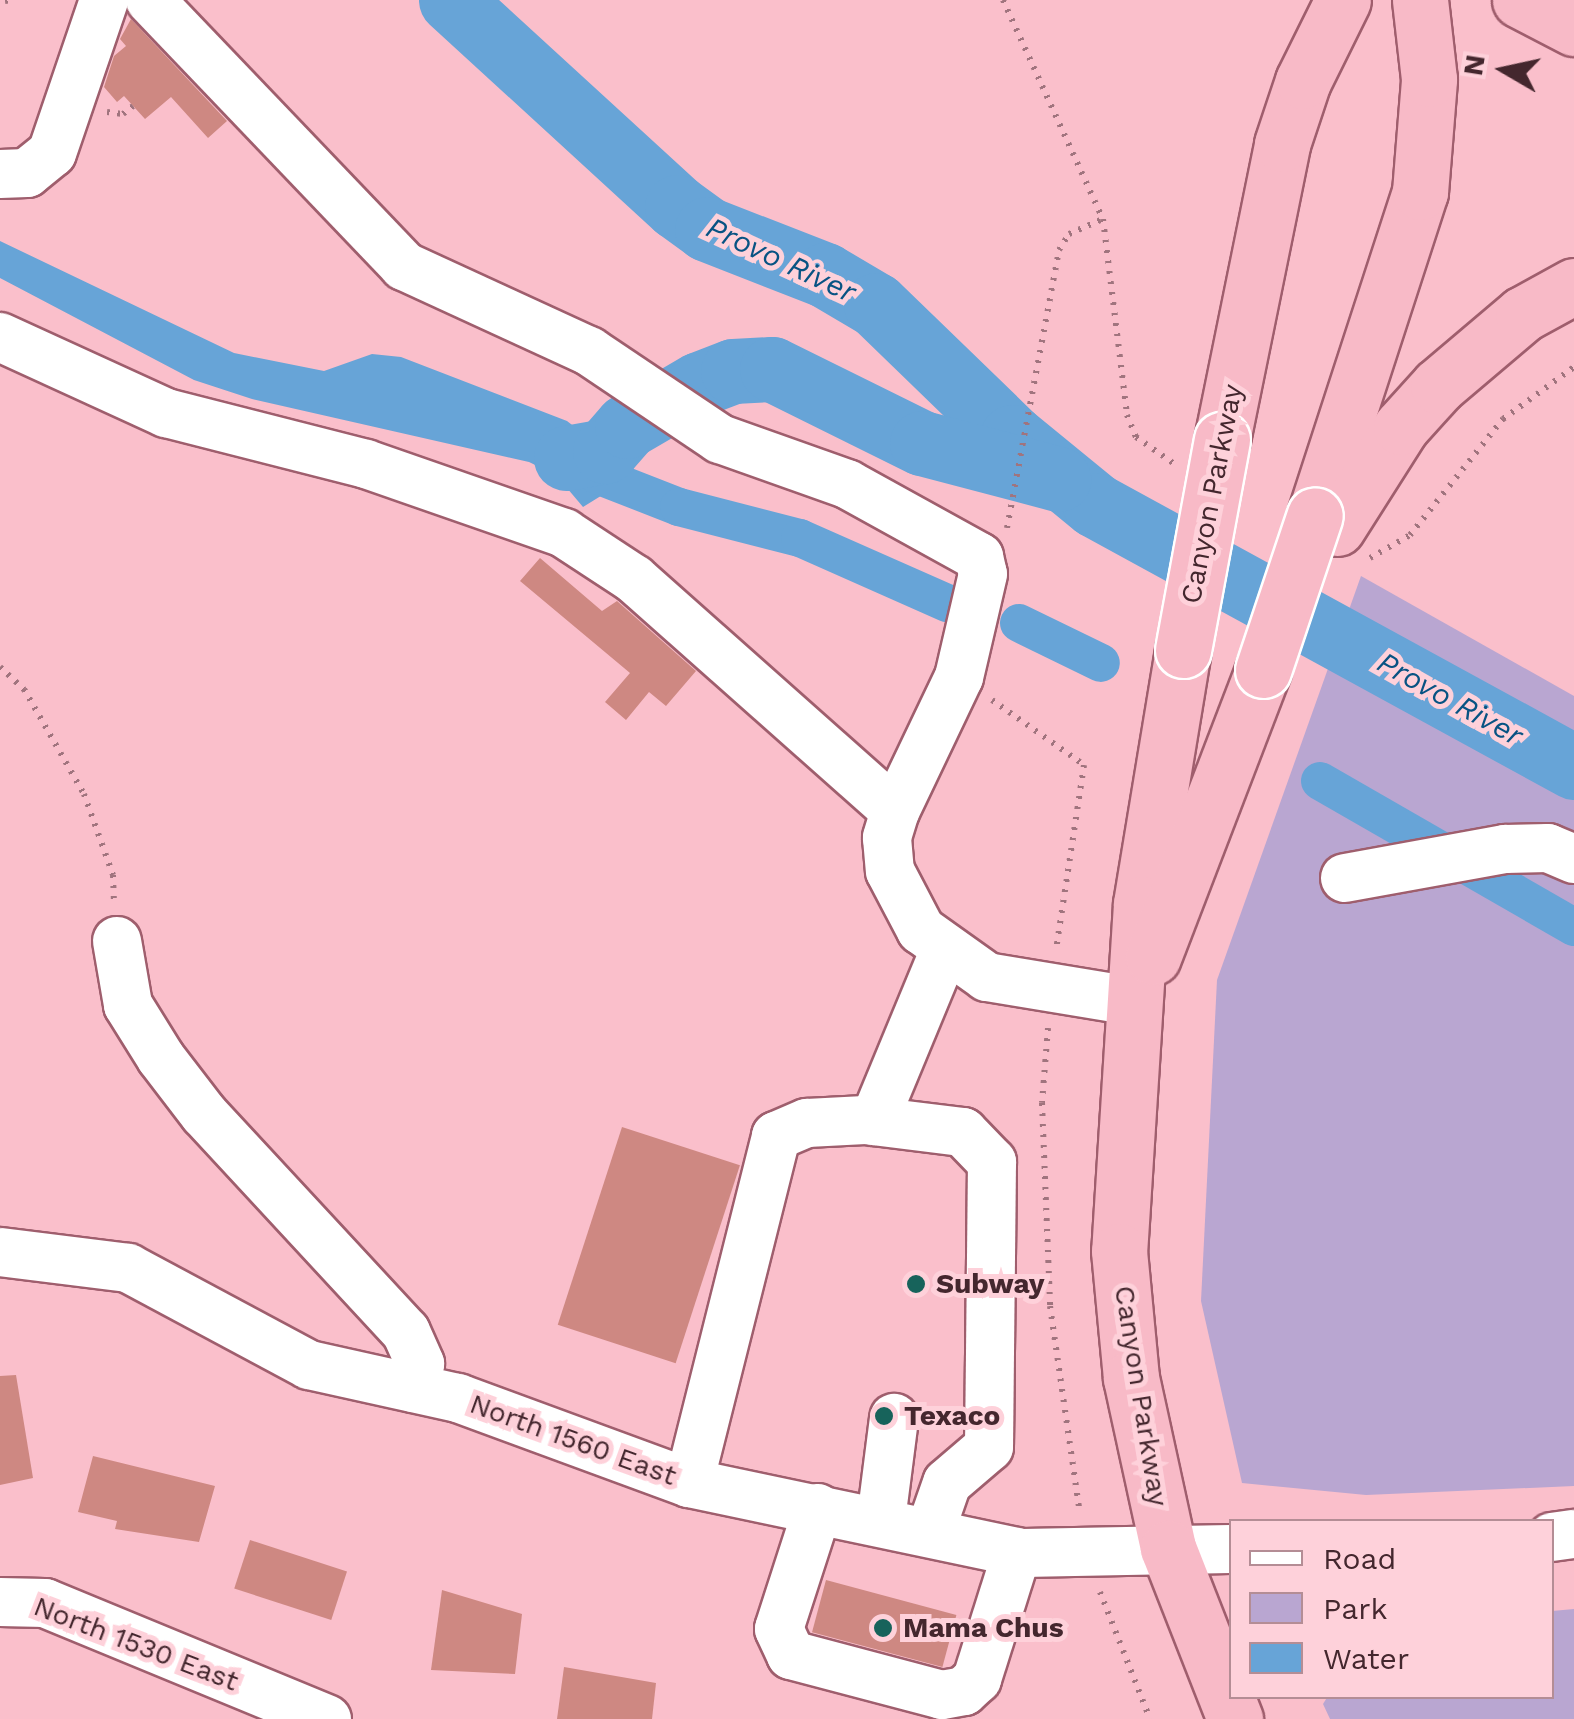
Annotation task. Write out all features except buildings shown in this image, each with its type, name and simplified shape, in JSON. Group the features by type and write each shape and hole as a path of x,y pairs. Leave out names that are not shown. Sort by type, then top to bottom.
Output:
{"highway":[{"name":"Canyon Parkway","path":"1235,1719 1168,1548 1122,1310 1120,1197 1132,1001 1141,904 1183,650 1282,144 1303,81 1343,0"},
{"path":"1326,522 1420,192 1429,134 1428,55 1420,0"},
{"path":"1520,0 1574,28"},
{"path":"1326,522 1438,386 1523,314 1574,286"},
{"name":"Canyon Parkway","path":"1132,1001 1184,886 1262,670 1326,522"}],"street":[{"path":"0,174 27,172 52,152 104,0"},
{"path":"150,0 404,266 634,377 736,446 847,484 982,560 951,700 895,811 888,838 897,893 907,913 945,950 987,977 1050,992 1132,1001"},
{"path":"0,338 166,413 366,464 564,533 634,578 895,811"},
{"path":"1346,878 1505,849 1548,848 1574,859"},
{"path":"117,941 128,1005 162,1058 204,1114 406,1332 420,1364 414,1388"},
{"path":"874,1121 945,950"},
{"path":"688,1482 776,1136 808,1124 874,1121 963,1132 992,1162 989,1446 946,1484 930,1532"},
{"name":"North 1560 East","path":"0,1252 128,1268 308,1364 458,1398 688,1482 1017,1552 1229,1549"},
{"path":"881,1520 894,1418"},
{"path":"818,1508 780,1629 791,1655 942,1694 964,1690 977,1679 1017,1552"},
{"name":"North 1530 East","path":"0,1602 45,1603 327,1719"}],"path":[{"path":"1003,0 1103,218 1062,242 1005,538"},
{"path":"0,667 24,689 84,794 112,875 117,941"},
{"path":"982,694 1081,756 1084,765 1050,992 1042,1103 1047,1254 1074,1473"},
{"path":"1110,1619 1150,1719"}],"green space":[{"path":"1361,576 1574,696 1574,1486 1366,1495 1242,1483 1201,1301 1217,980"},
{"path":"1574,1609 1574,1719 1330,1719 1323,1704 1326,1699 1554,1699 1554,1611"}],"water":[{"path":"0,241 234,353 324,371 372,354 401,357 567,421 637,476 635,483 643,486 639,505 604,494 583,507 556,475 529,462 252,399 194,380 0,278"}],"waterway":[{"name":"Provo River","path":"451,0 677,207 707,229 825,275 876,305 1012,437 1095,505 1574,767"},
{"name":"Provo River","path":"566,458 605,451 627,426 699,384 733,371 772,369 922,443 1058,479"},
{"path":"597,475 679,507 800,538 947,603"},
{"path":"1019,623 1101,663"},
{"path":"1320,781 1574,927"}],"place":[{"name":"Subway","path":"916,1284"},
{"name":"Texaco","path":"884,1416"},
{"name":"Mama Chus","path":"883,1628"}]}
